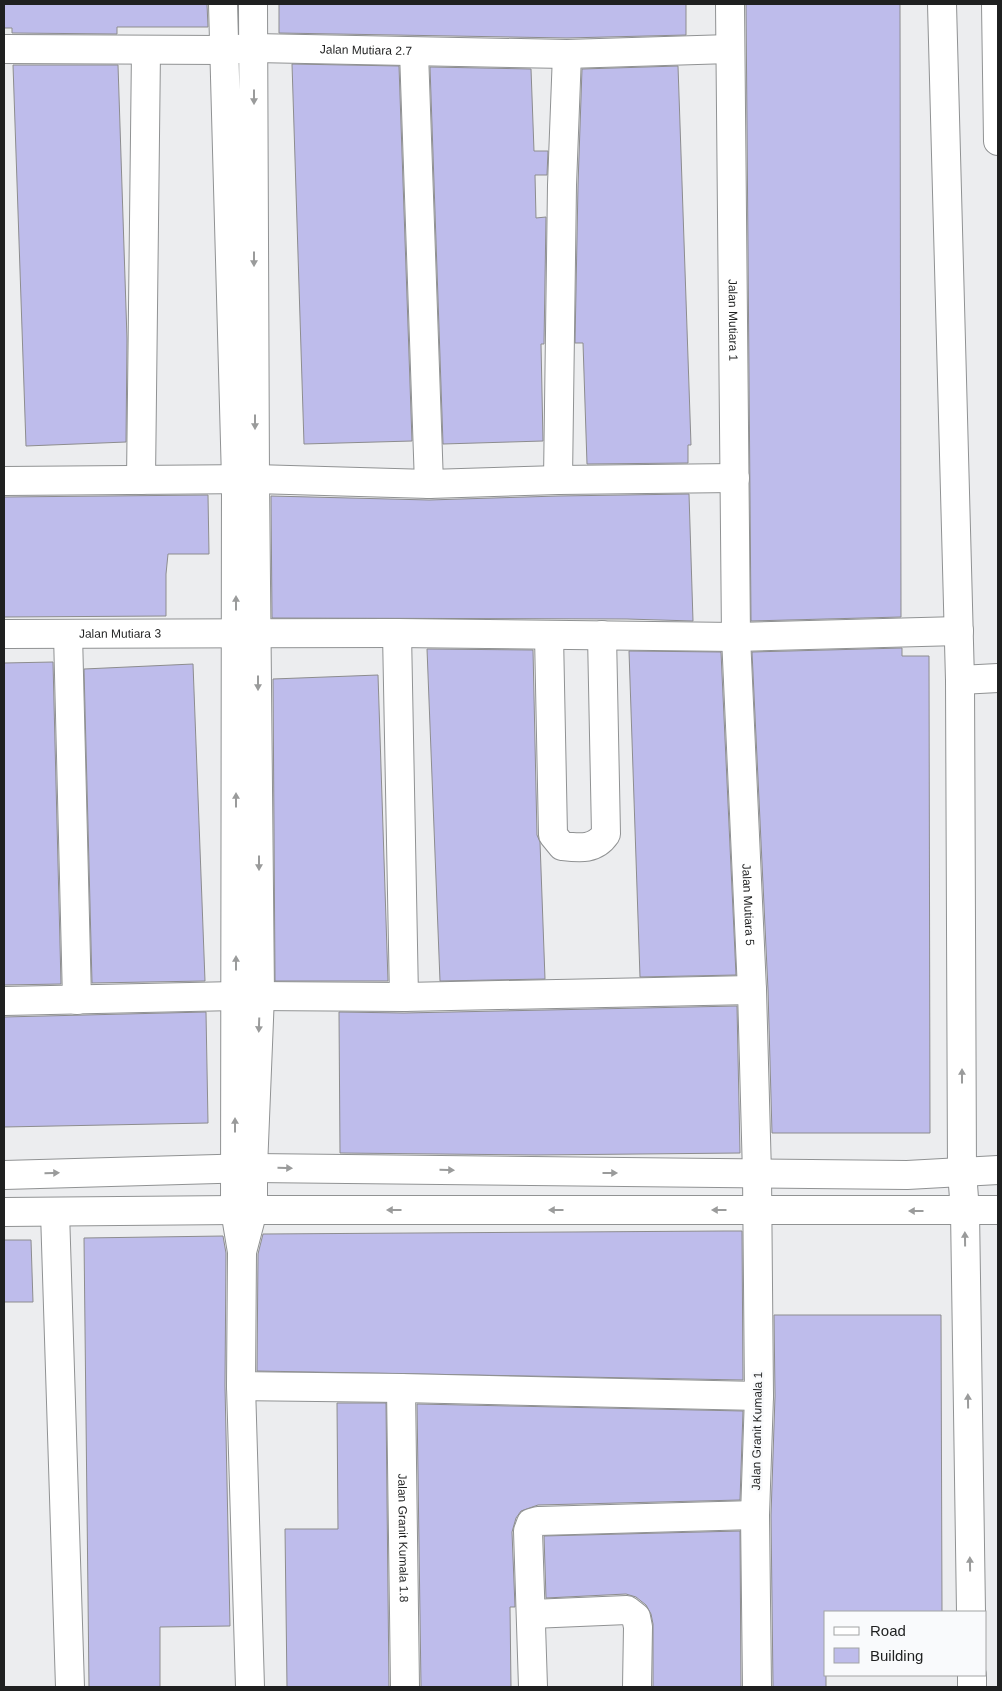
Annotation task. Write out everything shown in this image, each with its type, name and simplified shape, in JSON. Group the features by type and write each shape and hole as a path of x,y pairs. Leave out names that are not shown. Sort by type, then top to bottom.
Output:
{"street":[{"path":"223,4 223,50 246,479"},
{"path":"250,1687 241,1386 248,995 246,479 254,48 253,4"},
{"name":"Jalan Mutiara 1","path":"730,4 736,637"},
{"path":"942,4 960,680 962,1172 965,1211 971,1611"},
{"path":"996,4 998,141"},
{"name":"Jalan Mutiara 2.7","path":"4,49 223,50 254,48 567,54 730,49"},
{"path":"141,480 146,50"},
{"path":"414,52 429,484"},
{"path":"558,480 562,185 567,54"},
{"path":"4,481 246,479 429,484 734,478"},
{"name":"Jalan Mutiara 3","path":"4,634 397,633 736,637 959,631"},
{"path":"397,633 404,997"},
{"path":"68,634 77,1000"},
{"path":"549,635 553,835 562,846 583,849 601,841 606,834 602,635"},
{"name":"Jalan Mutiara 5","path":"736,637 752,990 757,1174"},
{"path":"960,680 998,678"},
{"path":"4,1001 248,995 404,997 752,990"},
{"path":"4,1175 244,1168 907,1175 998,1170"},
{"name":"Jalan Granit Kumala 1","path":"757,1174 759,1396 755,1515 757,1687"},
{"path":"4,1212 244,1210 998,1210"},
{"path":"55,1212 70,1687"},
{"path":"241,1386 759,1396"},
{"name":"Jalan Granit Kumala 1.8","path":"401,1388 405,1687"},
{"path":"533,1687 528,1531 531,1523 538,1521 755,1515"},
{"path":"531,1614 627,1610 636,1617 638,1627 637,1687"}],"building":[{"path":"4,4 207,4 208,27 117,27 117,34 12,33 12,28 4,28"},
{"path":"279,4 686,4 686,35 567,38 279,33"},
{"path":"746,4 900,4 901,617 751,621"},
{"path":"292,64 399,66 412,441 304,444"},
{"path":"13,65 118,65 127,339 126,442 26,446"},
{"path":"678,66 691,445 688,445 688,463 587,464 583,343 575,343 582,69"},
{"path":"430,67 531,69 534,151 548,151 547,175 535,175 536,218 546,217 544,344 541,344 543,441 443,444"},
{"path":"689,494 693,621 627,619 272,618 271,496 429,500"},
{"path":"208,495 209,554 168,554 166,616 4,617 4,497"},
{"path":"902,648 902,656 929,656 930,1133 772,1133 768,990 752,652"},
{"path":"427,649 533,650 537,835 540,842 545,979 440,981"},
{"path":"629,651 721,652 736,975 640,977"},
{"path":"53,662 61,984 4,985 4,663"},
{"path":"193,664 205,981 92,983 84,669"},
{"path":"378,675 388,981 275,981 273,679"},
{"path":"737,1006 740,1153 536,1155 340,1153 339,1012 404,1013"},
{"path":"206,1012 208,1123 4,1127 4,1017"},
{"path":"742,1231 743,1380 257,1371 258,1254 263,1234"},
{"path":"223,1236 226,1253 225,1386 230,1626 160,1627 160,1687 89,1687 84,1238"},
{"path":"4,1240 31,1240 33,1302 4,1302"},
{"path":"774,1315 941,1315 942,1611 824,1611 824,1676 826,1676 826,1687 773,1687 771,1515 775,1396"},
{"path":"337,1403 386,1403 389,1687 287,1687 285,1529 338,1529"},
{"path":"417,1404 743,1411 740,1500 538,1505 521,1511 516,1518 512,1532 515,1607 510,1607 511,1687 421,1687"},
{"path":"740,1531 741,1687 653,1687 653,1624 651,1614 646,1605 636,1597 626,1594 546,1598 544,1536"}]}
